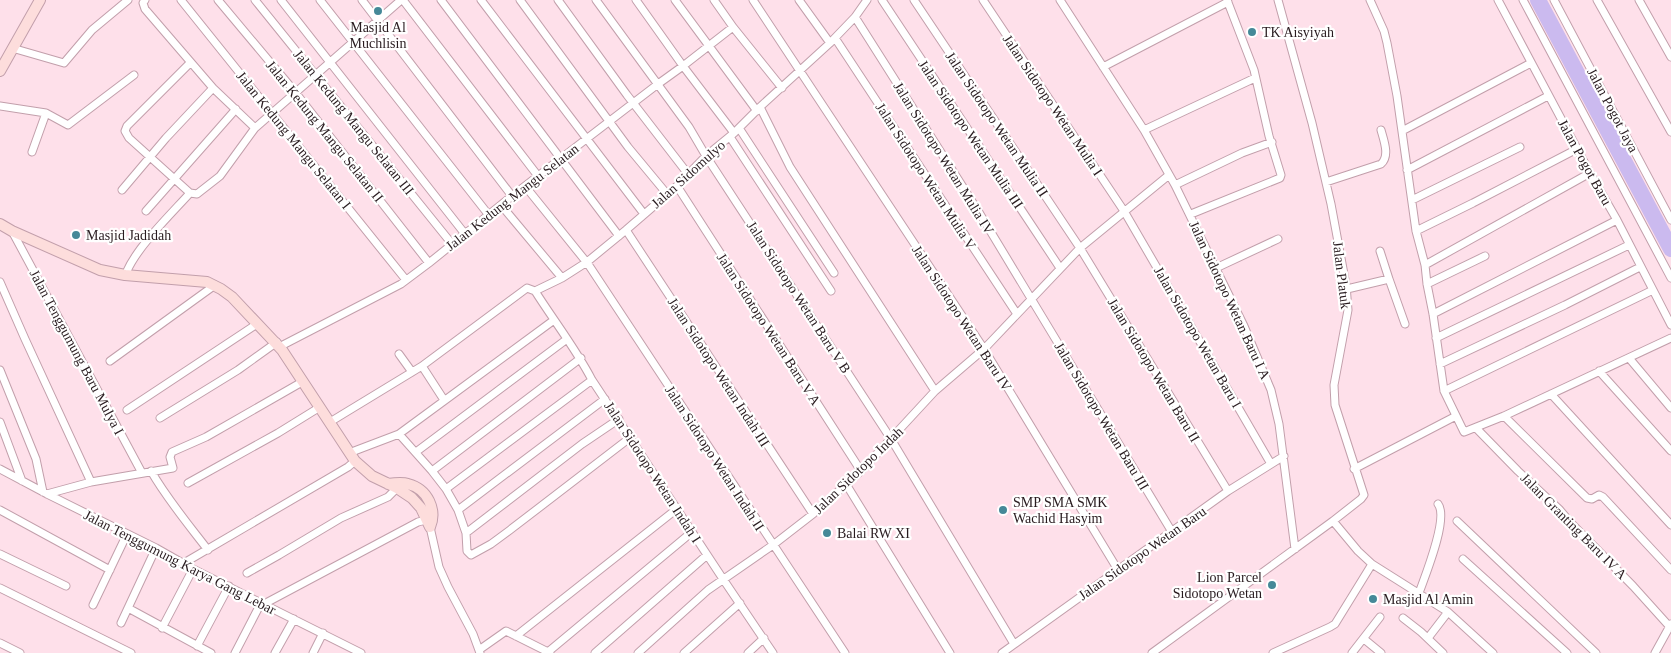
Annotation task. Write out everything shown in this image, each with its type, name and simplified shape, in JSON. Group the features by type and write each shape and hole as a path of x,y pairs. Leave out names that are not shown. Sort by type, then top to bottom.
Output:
{"street":[{"path":"0,71 40,0"},
{"path":"12,48 64,63 92,30 128,0"},
{"path":"145,0 143,3 145,9 190,63 255,128"},
{"name":"Jalan Kedung Mangu Selatan I","path":"181,0 406,280"},
{"name":"Jalan Kedung Mangu Selatan II","path":"218,0 295,92 429,263"},
{"name":"Jalan Kedung Mangu Selatan III","path":"256,0 452,244"},
{"path":"281,0 465,234"},
{"path":"320,0 488,214"},
{"path":"362,0 512,196"},
{"path":"190,63 126,128 126,135 173,179 190,193 197,194 215,181 255,128 402,0 538,176"},
{"path":"442,0 619,236"},
{"path":"480,0 644,214"},
{"path":"520,0 609,121 667,194"},
{"path":"558,0 633,103 688,174"},
{"name":"Jalan Sidotopo Wetan Baru V B","path":"596,0 689,127 891,439 1014,644"},
{"path":"636,0 683,66 735,132 834,273"},
{"path":"675,0 758,109 790,167 935,391"},
{"path":"714,0 782,88"},
{"name":"Jalan Sidotopo Wetan Baru IV","path":"754,0 984,349 1118,570"},
{"name":"Jalan Sidotopo Wetan Mulia V","path":"799,0 832,40 1017,314"},
{"name":"Jalan Sidotopo Wetan Mulia III","path":"882,0 1060,268"},
{"name":"Jalan Sidotopo Wetan Mulia II","path":"914,0 1080,248"},
{"name":"Jalan Sidotopo Wetan Mulia I","path":"983,0 1124,211"},
{"name":"Jalan Sidotopo Wetan Baru I A","path":"1060,0 1144,130 1191,214 1244,326 1271,390 1279,424 1295,549"},
{"name":"Jalan Platuk","path":"1152,653 1363,497 1335,405 1338,358 1348,310 1347,289 1312,122 1278,0"},
{"path":"1370,0 1387,43 1416,231 1433,314 1444,392 1465,432 1504,416 1671,338"},
{"name":"Jalan Pogot Baru","path":"1498,0 1548,96 1617,220 1671,325"},
{"path":"1523,0 1671,278"},
{"name":"Jalan Pogot Jaya","path":"1554,0 1671,220"},
{"path":"1597,0 1671,132"},
{"path":"1639,0 1671,57"},
{"path":"832,40 855,17 865,1"},
{"path":"1103,67 1228,1 1254,70 1281,176 1191,214"},
{"name":"Jalan Sidotopo Wetan Mulia IV","path":"855,17 980,214 1032,300"},
{"name":"Jalan Kedung Mangu Selatan","path":"160,418 280,345 406,280 586,138 733,27"},
{"name":"Jalan Sidomulyo","path":"422,366 527,288 535,291 562,278 587,262 677,186 706,156 735,132 832,40"},
{"path":"1402,131 1531,63"},
{"path":"0,106 46,113 70,125 134,75"},
{"path":"1144,130 1255,78"},
{"path":"122,190 149,157 213,88"},
{"path":"1407,170 1548,96"},
{"path":"146,211 236,109"},
{"path":"32,152 46,113"},
{"path":"1326,182 1384,162 1386,154 1382,130"},
{"path":"735,132 831,291"},
{"path":"1175,185 1242,153 1272,142"},
{"path":"1412,200 1520,147"},
{"path":"1416,231 1577,149"},
{"path":"1424,265 1590,173"},
{"name":"Jalan Sidotopo Indah","path":"638,653 708,590 773,545 813,514 861,471 935,391 984,349 1080,248 1169,175"},
{"name":"Jalan Sidotopo Wetan Indah II","path":"525,186 587,262 844,653"},
{"name":"Jalan Sidotopo Wetan Baru V A","path":"677,186 861,471"},
{"path":"127,271 152,236 190,193"},
{"path":"501,205 562,278"},
{"name":"Jalan Sidotopo Wetan Baru I","path":"1124,211 1271,464"},
{"path":"1433,314 1617,220"},
{"path":"0,223 97,264 127,271 197,277 217,282 237,296 280,345 302,382 333,421 352,457 365,471 394,485 416,503 430,522 439,567 473,634 480,652 506,631 549,652 692,532"},
{"path":"0,223 12,232 100,270 126,275 200,280 214,284 232,298 280,345"},
{"name":"Jalan Sidotopo Wetan Indah III","path":"626,230 813,514"},
{"name":"Jalan Tenggumung Baru Mulya I","path":"12,232 142,473"},
{"path":"1216,268 1278,239"},
{"path":"1436,338 1629,245"},
{"name":"Jalan Sidotopo Wetan Baru II","path":"1080,248 1228,491"},
{"path":"1380,252 1405,324"},
{"path":"1427,284 1485,256"},
{"path":"1440,364 1640,267"},
{"path":"1347,289 1388,279"},
{"path":"0,282 91,482"},
{"path":"110,360 214,284"},
{"path":"1444,392 1653,290"},
{"name":"Jalan Sidotopo Wetan Indah I","path":"535,291 773,653"},
{"name":"Jalan Sidotopo Wetan Baru III","path":"1032,300 1172,532"},
{"path":"184,563 348,467 352,457 399,434 554,320"},
{"path":"127,410 257,324"},
{"path":"416,452 568,339"},
{"path":"399,354 412,372"},
{"path":"432,471 580,358"},
{"path":"1629,358 1671,408"},
{"path":"333,421 422,366 444,400"},
{"path":"0,370 36,459 45,493 91,482 173,468 170,457 172,452 206,437 302,382"},
{"path":"1599,371 1671,451"},
{"path":"446,489 592,380"},
{"path":"1551,394 1671,525"},
{"path":"458,510 605,399"},
{"path":"188,483 278,433 320,407"},
{"path":"1354,468 1456,416"},
{"path":"1504,416 1587,498 1592,499 1599,495 1603,497 1671,570"},
{"path":"466,534 582,444 618,419"},
{"path":"0,422 22,481"},
{"name":"Jalan Granting Baru IV A","path":"1476,428 1559,509 1570,523 1670,625"},
{"path":"399,434 446,489 458,510 466,534 468,553 471,555 510,530 631,437"},
{"name":"Jalan Sidotopo Wetan Baru","path":"1002,653 1228,491 1284,456"},
{"name":"Jalan Tenggumung Karya Gang Lebar","path":"0,469 353,651 361,653"},
{"path":"151,471 167,497 208,550"},
{"path":"846,484 950,653"},
{"path":"247,573 280,556 341,518 388,497 394,485"},
{"path":"1420,593 1439,534 1442,511 1438,504"},
{"path":"516,636 678,508"},
{"path":"0,510 110,570"},
{"path":"1333,521 1358,551 1372,564 1448,612 1493,653"},
{"path":"1457,521 1596,653"},
{"path":"235,653 262,604 418,522 430,522"},
{"path":"93,605 127,534"},
{"path":"121,623 156,548"},
{"path":"0,554 66,586"},
{"path":"595,653 707,555"},
{"path":"1463,559 1567,653"},
{"path":"1273,653 1330,628 1335,624 1372,564"},
{"path":"162,628 193,569"},
{"path":"197,646 228,586"},
{"path":"0,588 132,653"},
{"path":"684,653 740,603"},
{"path":"128,608 211,653"},
{"path":"1428,638 1448,612"},
{"path":"1352,653 1380,617"},
{"path":"1403,618 1443,653"},
{"path":"275,653 294,619"},
{"path":"1655,653 1670,625"},
{"path":"313,653 323,634"},
{"path":"748,653 764,638"},
{"path":"1364,639 1381,653"},
{"path":"0,643 11,651 20,653"}],"waterway":[{"path":"1538,0 1671,249"}],"place":[{"name":"Masjid Al Muchlisin","path":"378,11"},
{"name":"TK Aisyiyah","path":"1252,32"},
{"name":"Masjid Jadidah","path":"76,235"},
{"name":"SMP SMA SMK Wachid Hasyim","path":"1003,510"},
{"name":"Balai RW XI","path":"827,533"},
{"name":"Lion Parcel Sidotopo Wetan","path":"1272,585"},
{"name":"Masjid Al Amin","path":"1373,599"}]}
